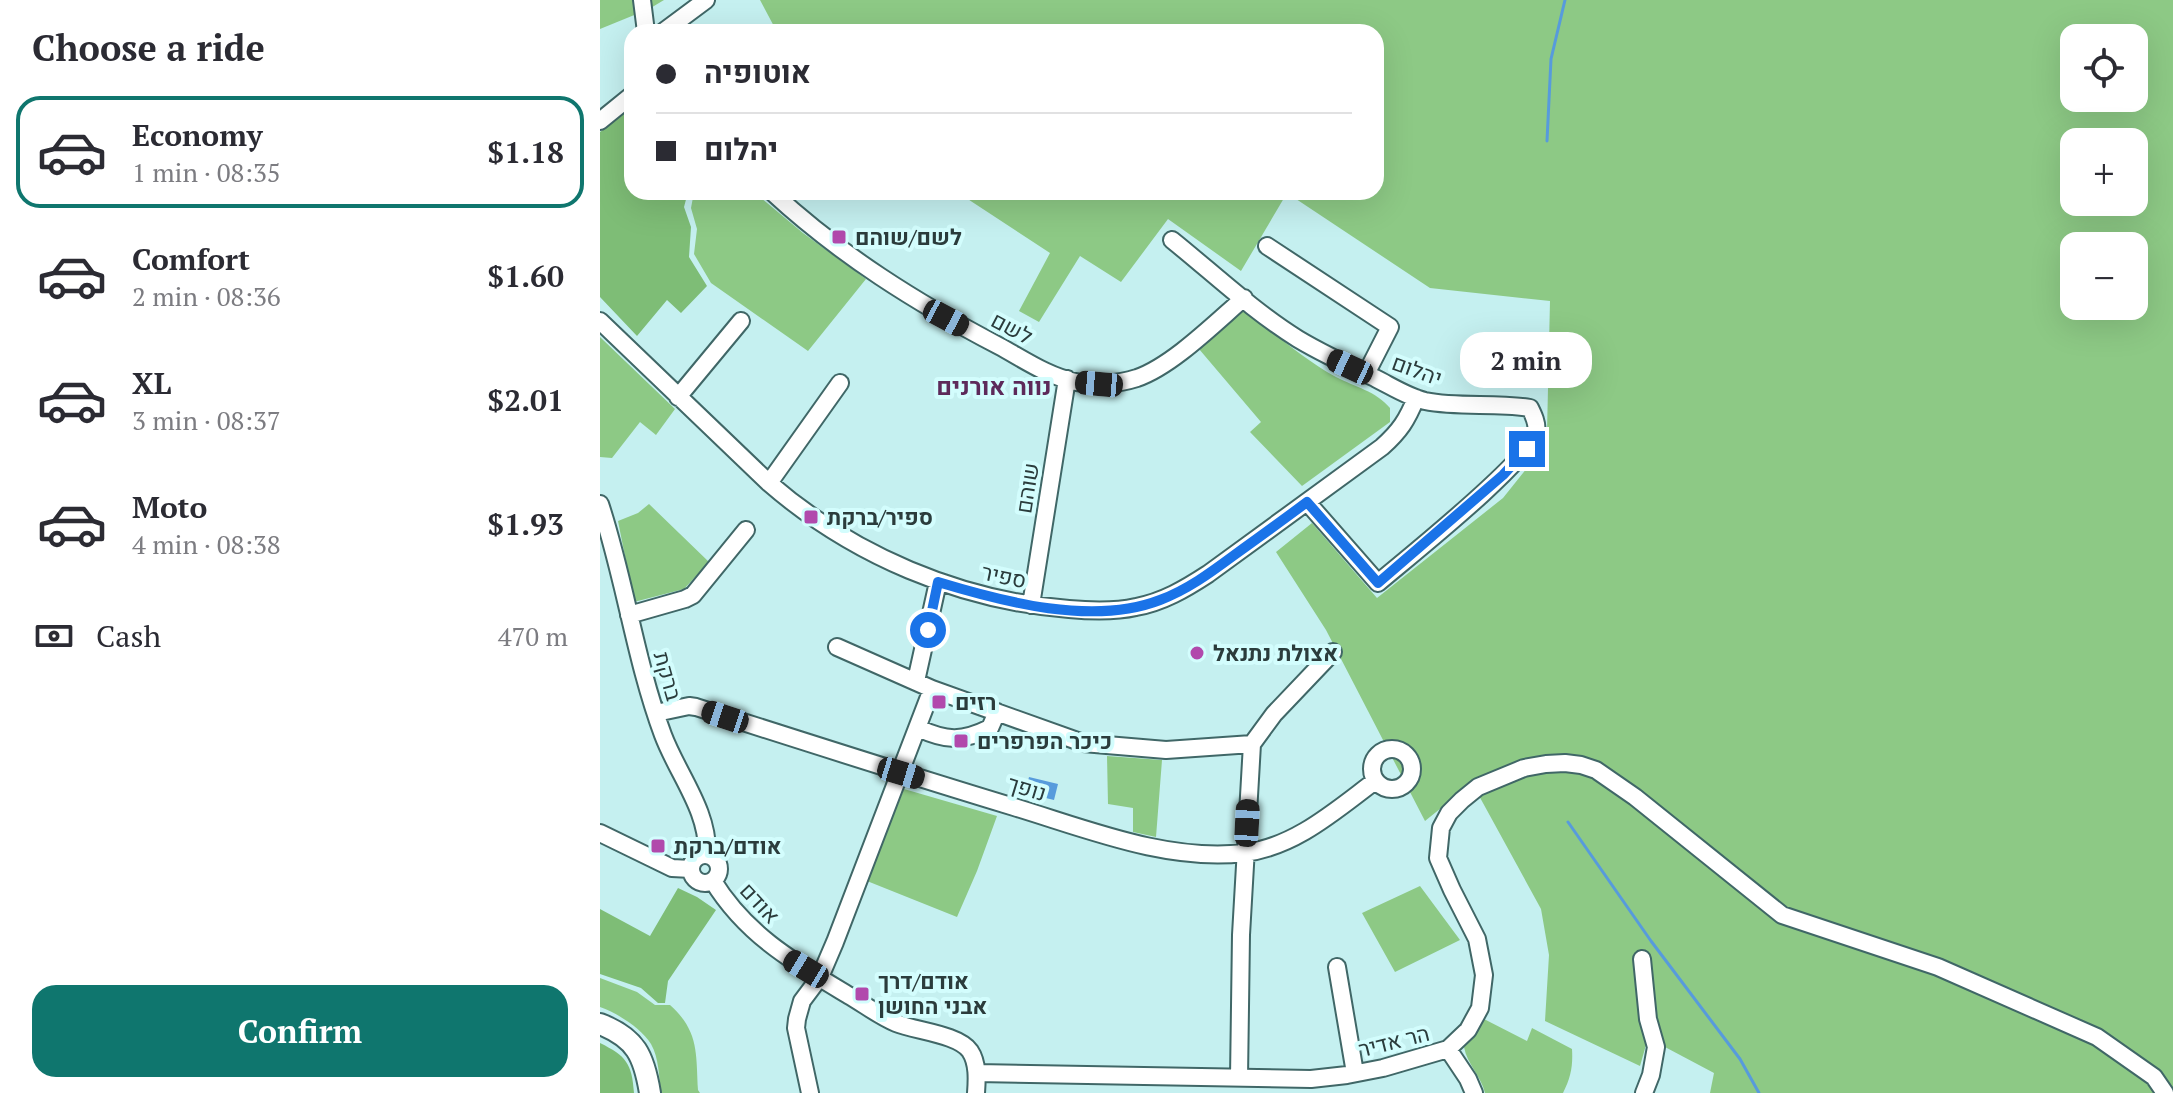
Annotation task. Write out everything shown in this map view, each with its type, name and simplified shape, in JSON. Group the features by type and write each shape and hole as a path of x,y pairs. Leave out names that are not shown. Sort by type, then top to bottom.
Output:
{"main road":[{"path":"600,1024 615,1030 640,1053 650,1093"}],"street":[{"path":"642,0 645,24"},
{"path":"674,24 706,0"},
{"path":"600,121 624,102"},
{"name":"לשם","path":"782,200 850,256 898,289 958,325 1054,375 1076,382 1099,384 1138,377 1158,368 1244,298"},
{"name":"יהלום","path":"1172,240 1274,323 1366,374 1416,398 1443,403 1514,405 1530,408 1534,415 1536,431 1527,449 1503,475 1378,583 1307,502"},
{"path":"1267,246 1390,327 1366,374"},
{"name":"ספיר","path":"600,321 769,483 794,504 847,538 938,582 1005,601 1083,610 1135,608 1179,592 1208,574 1382,447 1406,422 1416,398"},
{"path":"678,397 741,321"},
{"name":"שוהם","path":"1031,605 1067,379"},
{"path":"769,483 840,383"},
{"name":"ברקת","path":"600,504 656,713 664,738 704,823 708,839 707,855"},
{"path":"629,615 693,595 746,530"},
{"path":"916,681 938,582"},
{"path":"837,647 932,689 1083,743 1166,750 1252,744"},
{"path":"1239,1078 1241,935 1252,744 1274,714 1333,652"},
{"path":"810,1093 796,1028 802,1001 820,977 932,689"},
{"name":"נופך","path":"656,713 696,707 901,773 1143,844 1190,853 1246,853 1275,846 1319,823 1375,781"},
{"path":"918,728 951,739 965,738 990,728 997,712"},
{"name":"הר אדיר","path":"977,1073 1311,1079 1383,1068 1448,1049 1475,1019 1480,1008 1484,975 1477,939 1438,858 1441,828 1449,813 1478,787 1524,768 1546,764 1581,765 1596,770 1635,797 1782,915 1938,967 2097,1037 2154,1077 2165,1093"},
{"path":"600,833 672,868 691,869"},
{"path":"707,855 718,864 719,873 713,881 700,883 693,877 691,869 694,860 707,855"},
{"name":"אודם","path":"713,881 734,912 792,960 892,1021 960,1043 970,1051 977,1073"},
{"path":"1642,959 1648,1019 1656,1047 1644,1093"},
{"path":"1337,967 1355,1073"},
{"path":"1448,1049 1474,1093"},
{"path":"976,1093 977,1073"}],"green space":[{"path":"600,0 664,0 600,29"},
{"path":"760,0 2173,0 2173,1093 1710,1093 1714,1073 1648,1038 1640,1066 1545,1021 1549,955 1541,909 1472,783 1425,821 1326,630 1276,552 1312,523 1377,598 1503,498 1535,458 1547,432 1550,301 1430,288 1298,200 1384,200 1384,24 773,24"},
{"path":"624,113 624,200 686,200 684,207 691,227 689,257 707,286 681,313 667,300 637,336 600,297 600,132"},
{"path":"692,200 764,200 866,279 808,351 711,283 694,254 697,229 691,208"},
{"path":"969,200 1283,200 1241,271 1168,219 1121,282 1080,256 1039,322 1019,311 1050,253"},
{"path":"1244,309 1312,362 1372,393 1390,408 1390,422 1302,486 1250,432 1261,422 1199,349"},
{"path":"600,337 675,409 656,435 640,422 612,458 600,457"},
{"path":"649,504 709,562 684,589 634,602 618,521 638,513"},
{"path":"1107,756 1162,760 1156,837 1133,832 1133,808 1108,804"},
{"path":"904,789 997,816 957,917 867,881"},
{"path":"1420,886 1460,940 1395,972 1362,913"},
{"path":"678,888 716,910 668,981 665,1003 658,1003 641,988 600,974 600,909 650,936"},
{"path":"600,978 637,992 655,1005 670,1005 679,1015 694,1043 700,1093 661,1093 654,1049 641,1032 600,1007"},
{"path":"1482,1018 1527,1041 1532,1028 1572,1049 1571,1071 1563,1093 1485,1093 1464,1047"},
{"path":"600,1043 626,1062 632,1074 634,1093 600,1093"}],"water":[{"path":"1029,777 1058,784 1054,800 1025,793"}],"waterway":[{"path":"1547,141 1551,59 1565,0"},
{"path":"1568,822 1651,941 1740,1059 1759,1093"}],"place":[{"name":"לשם/שוהם","path":"839,237"},
{"name":"ספיר/ברקת","path":"811,517"},
{"name":"אצולת נתנאל","path":"1197,653"},
{"name":"רזים","path":"939,702"},
{"name":"כיכר הפרפרים","path":"961,741"},
{"name":"אודם/ברקת","path":"658,846"},
{"name":"אודם/דרך אבני החושן","path":"862,994"}],"district":[{"name":"נווה אורנים","path":"994,387"}],"route":[{"path":"928,630 938,582 1005,601 1048,608 1110,610 1135,608 1158,601 1208,574 1307,502 1378,583 1503,475 1527,449"}]}
